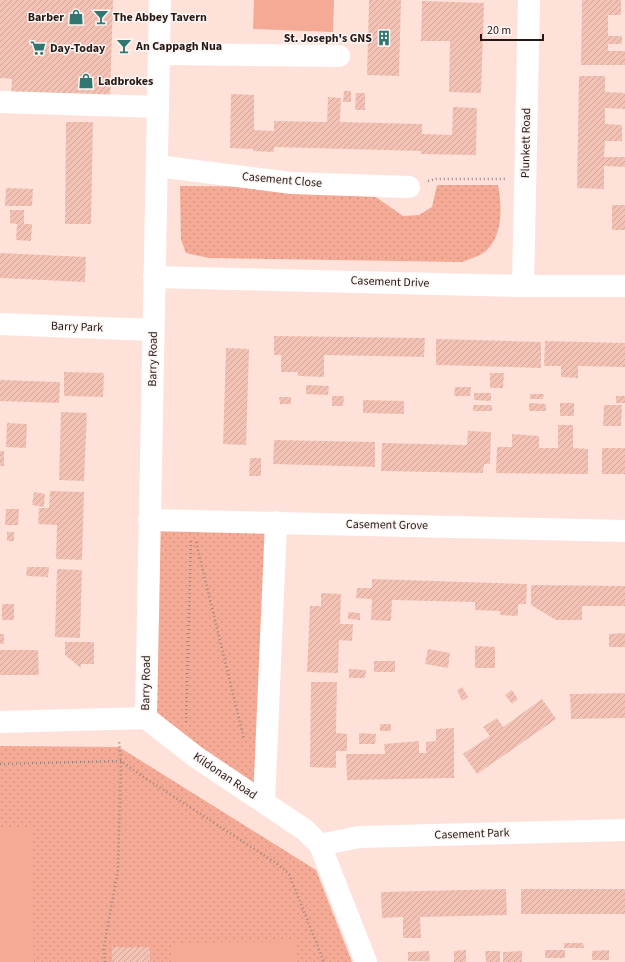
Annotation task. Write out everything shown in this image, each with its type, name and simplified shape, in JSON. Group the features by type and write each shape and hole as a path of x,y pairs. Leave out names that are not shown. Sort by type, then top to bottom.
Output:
{"street":[{"name":"Barry Road","path":"146,718 160,0"},
{"name":"Plunkett Road","path":"523,286 529,0"},
{"path":"159,54 339,56"},
{"path":"0,102 158,107"},
{"name":"Casement Close","path":"156,166 292,183 409,186"},
{"name":"Casement Drive","path":"154,276 523,286 625,286"},
{"name":"Barry Park","path":"0,324 153,330"},
{"name":"Casement Grove","path":"149,520 625,531"},
{"path":"264,802 276,522"},
{"path":"0,722 146,718"},
{"name":"Kildonan Road","path":"146,718 175,741 306,830 320,845 366,962"},
{"name":"Casement Park","path":"320,845 332,841 359,837 625,830"}],"path":[{"path":"409,186 436,179 504,179 525,181"},
{"path":"175,741 186,727 191,520"},
{"path":"191,520 246,745"},
{"path":"105,962 104,947 118,870 121,761 119,747 121,718"},
{"path":"0,764 121,761 276,863 289,874 324,962"}],"shaded area":[{"path":"254,0 334,0 333,32 253,29"},
{"path":"437,185 498,185 501,210 499,227 493,242 486,251 476,257 462,262 209,258 186,253 181,240 180,186 363,188 403,216 419,215 432,207"},
{"path":"148,520 276,522 263,801 146,718"},
{"path":"0,746 119,747 316,870 352,962 0,962"},
{"path":"31,827 34,962 0,962 0,828"},
{"path":"296,941 296,962 172,962 171,943"}],"building":[{"path":"0,0 113,0 110,99 11,96 12,79 0,78"},
{"name":"St. Joseph's GNS","path":"369,0 401,0 399,76 367,75"},
{"path":"582,0 621,0 621,15 608,15 608,36 622,36 622,44 608,44 608,51 625,51 625,65 581,65"},
{"path":"422,1 484,3 481,93 449,92 450,41 421,41"},
{"path":"579,76 605,76 605,92 625,93 625,109 605,108 605,124 622,125 622,141 605,141 604,157 625,157 625,167 604,166 604,189 577,188"},
{"path":"344,91 351,91 351,102 343,102"},
{"path":"356,93 365,93 365,110 355,110"},
{"path":"231,94 254,95 254,130 274,131 274,121 327,122 328,97 341,98 340,122 422,124 422,134 452,135 453,107 477,108 476,155 421,154 421,151 274,147 274,152 230,148"},
{"path":"66,122 93,122 91,224 65,224"},
{"path":"6,188 33,189 32,206 5,206"},
{"path":"612,205 625,205 625,230 612,230"},
{"path":"10,210 24,210 24,224 32,224 31,241 16,240 17,224 10,223"},
{"path":"0,253 86,257 85,282 0,278"},
{"path":"274,336 425,338 424,357 324,355 324,377 298,376 298,372 281,372 281,355 274,355"},
{"path":"436,339 541,342 541,368 436,365"},
{"path":"545,341 625,343 625,367 578,366 578,378 561,377 561,366 544,366"},
{"path":"226,348 249,349 246,445 223,444"},
{"path":"64,372 104,373 103,397 64,396"},
{"path":"490,373 504,373 503,388 490,388"},
{"path":"0,380 60,382 59,403 0,401"},
{"path":"306,385 329,386 328,395 306,394"},
{"path":"455,387 471,387 470,396 454,396"},
{"path":"474,393 491,393 491,401 474,400"},
{"path":"530,394 544,394 543,399 530,399"},
{"path":"332,396 344,396 343,406 332,406"},
{"path":"616,396 625,396 625,403 616,403"},
{"path":"279,397 291,397 291,404 280,404"},
{"path":"363,400 404,401 404,414 363,413"},
{"path":"529,403 546,404 546,411 529,411"},
{"path":"560,403 574,403 574,416 560,416"},
{"path":"473,405 492,405 492,411 473,411"},
{"path":"604,405 622,405 621,426 603,426"},
{"path":"61,412 87,413 84,481 59,480"},
{"path":"7,423 27,424 26,448 6,447"},
{"path":"558,425 573,425 573,448 588,449 588,474 496,473 497,447 512,447 512,434 539,436 539,448 558,448"},
{"path":"468,431 491,432 490,464 484,464 483,473 381,471 382,443 467,445"},
{"path":"274,440 375,442 375,467 273,464"},
{"path":"602,448 625,448 625,474 602,474"},
{"path":"0,451 4,451 4,466 0,466"},
{"path":"250,458 261,458 261,476 249,476"},
{"path":"50,491 84,492 82,560 56,559 57,525 38,524 39,508 49,508"},
{"path":"34,492 45,494 44,507 32,505"},
{"path":"6,509 19,509 18,525 5,525"},
{"path":"7,532 14,532 14,541 7,541"},
{"path":"27,567 49,567 48,577 26,576"},
{"path":"57,569 82,570 80,638 55,637"},
{"path":"372,579 527,584 526,604 518,604 518,616 500,615 500,611 475,610 475,602 392,600 391,621 371,620 372,599 356,598 357,588 372,588"},
{"path":"531,585 625,586 625,606 582,606 582,620 556,620 531,605"},
{"path":"321,593 341,594 340,624 353,624 352,641 339,640 338,673 307,672 310,606 321,606"},
{"path":"2,604 14,604 14,620 2,620"},
{"path":"348,612 360,613 360,620 348,619"},
{"path":"625,633 625,647 609,647 609,634"},
{"path":"0,634 4,634 4,644 0,644"},
{"path":"65,642 94,642 94,664 81,664 81,668 65,655"},
{"path":"475,646 495,647 495,668 475,668"},
{"path":"428,649 450,653 448,668 425,664"},
{"path":"0,650 38,650 39,675 0,675"},
{"path":"374,661 395,661 395,672 374,672"},
{"path":"349,669 366,670 365,678 349,678"},
{"path":"311,682 337,682 336,733 347,734 347,751 336,751 336,768 310,767"},
{"path":"462,687 468,697 462,701 457,690"},
{"path":"512,690 518,699 512,704 505,695"},
{"path":"625,693 625,718 571,719 570,694"},
{"path":"542,699 556,719 477,774 463,754 490,736 483,727 497,718 503,727"},
{"path":"380,724 391,724 391,731 380,731"},
{"path":"454,728 454,778 347,780 346,754 385,754 384,744 419,741 419,753 426,753 426,742 436,741 436,729"},
{"path":"359,733 376,734 375,744 359,744"},
{"path":"506,889 507,915 420,917 421,938 403,938 403,917 382,918 381,892"},
{"path":"521,889 625,889 625,914 521,914"},
{"path":"564,943 583,943 584,948 564,948"},
{"path":"112,947 150,947 150,962 112,962"},
{"path":"466,950 466,962 454,962 454,951"},
{"path":"545,950 565,950 565,958 545,958"},
{"path":"609,950 609,960 592,960 592,951"},
{"path":"429,951 430,961 408,961 408,952"},
{"path":"485,951 500,951 500,962 486,962"},
{"path":"522,951 522,962 503,962 503,952"}],"place":[{"name":"Barber","path":"76,17"},
{"name":"The Abbey Tavern","path":"101,17"},
{"name":"St. Joseph's GNS","path":"384,38"},
{"name":"An Cappagh Nua","path":"124,46"},
{"name":"Day-Today","path":"38,48"},
{"name":"Ladbrokes","path":"86,81"}]}
